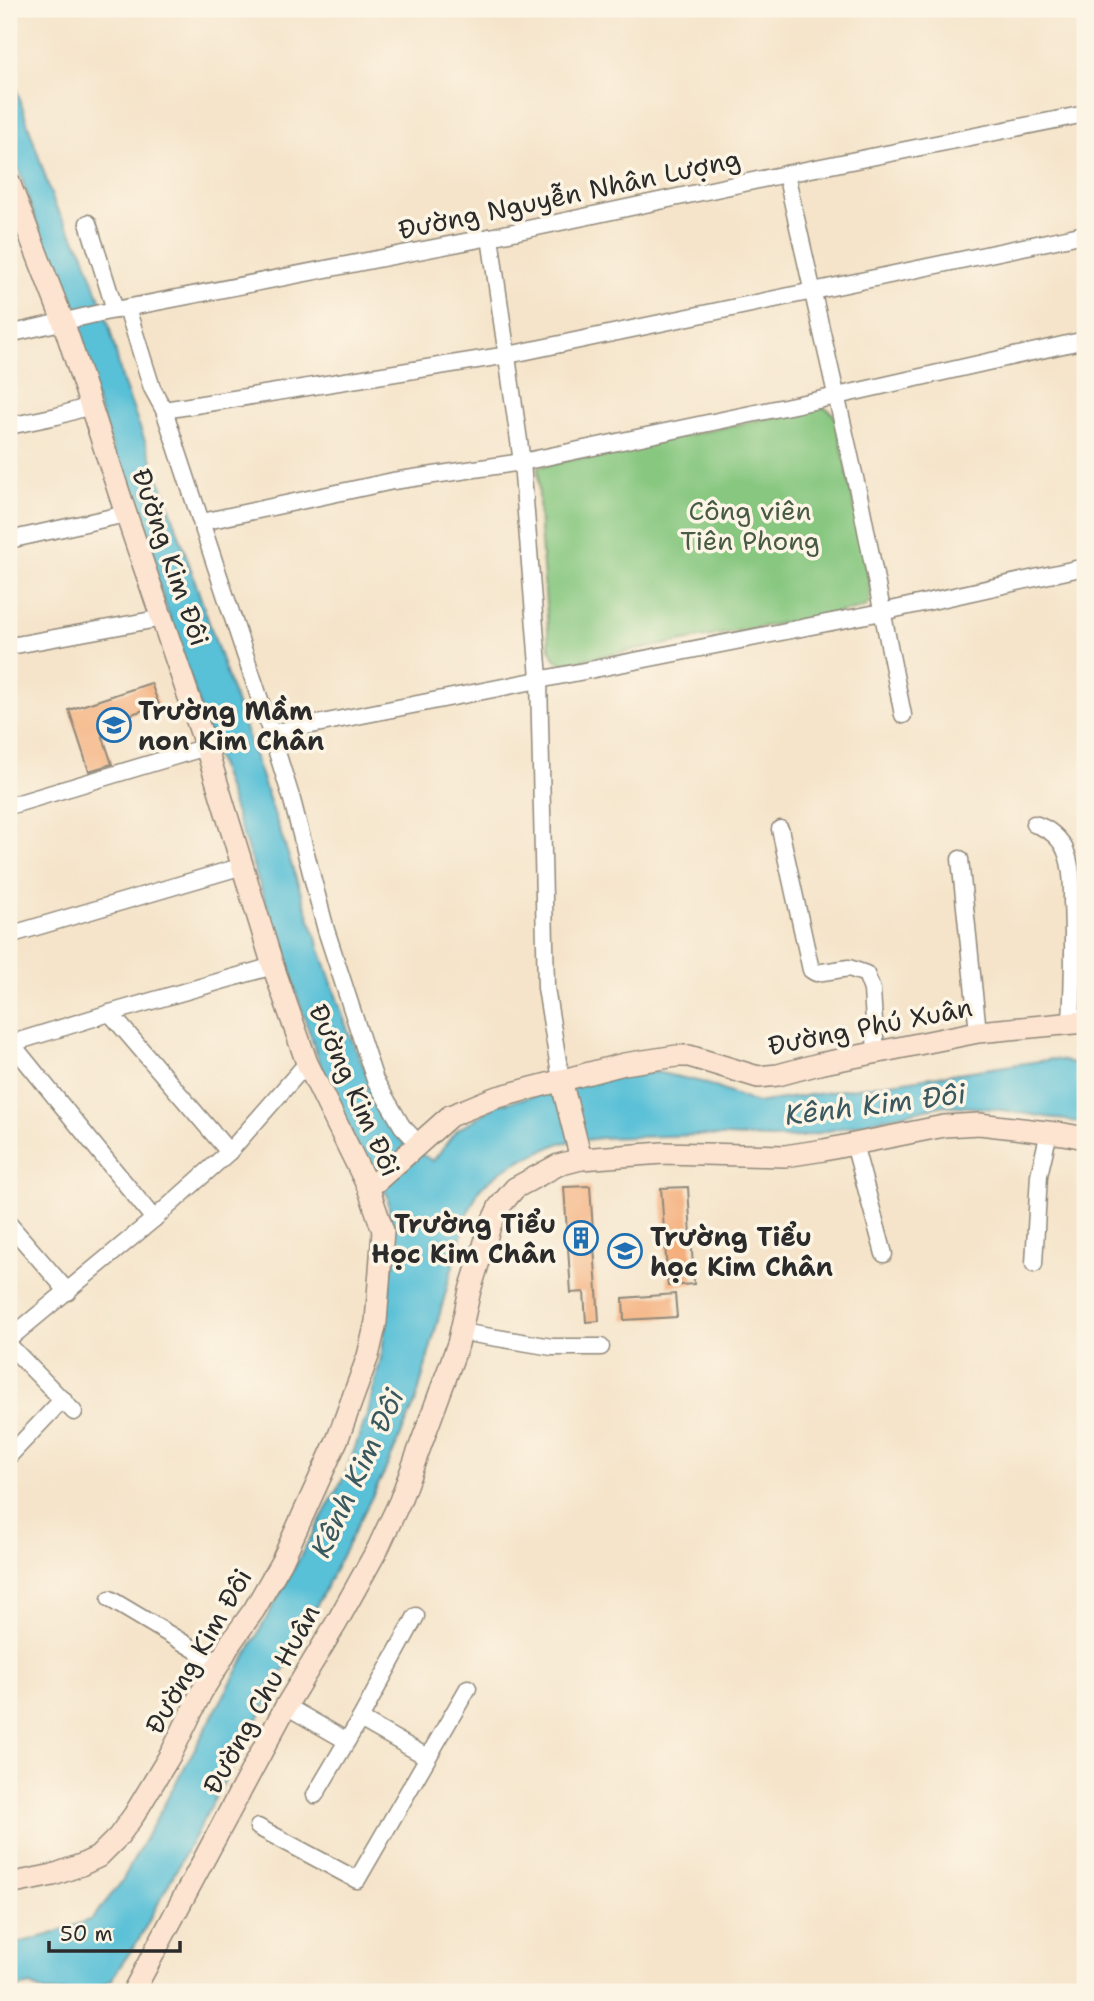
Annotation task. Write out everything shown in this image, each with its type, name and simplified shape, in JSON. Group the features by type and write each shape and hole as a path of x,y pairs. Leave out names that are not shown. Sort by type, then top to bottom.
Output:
{"street":[{"name":"Đường Nguyễn Nhân Lượng","path":"9,334 1085,114"},
{"path":"786,174 837,396 903,715"},
{"name":"Đường Kim Đôi","path":"9,182 69,320 90,406 206,747 307,1063 373,1184 383,1231 376,1322 368,1356 338,1438 282,1561 254,1610 231,1642 201,1693 172,1752 141,1804 106,1851 98,1857 53,1875 9,1884"},
{"path":"88,223 114,311 164,410 202,522 292,800 326,930 376,1080 402,1126 418,1143"},
{"path":"164,410 508,355 1085,234"},
{"path":"490,237 522,462 540,678 546,988 561,1080 581,1159"},
{"path":"202,522 393,481 522,462 837,396 1085,340"},
{"path":"9,426 90,406"},
{"path":"9,540 126,514"},
{"path":"271,733 882,612 1085,567"},
{"path":"9,644 16,645 163,618"},
{"path":"9,806 206,747"},
{"path":"1034,824 1050,832 1066,852 1072,881 1078,1022"},
{"path":"780,829 811,970 816,973 849,968 866,974 872,990 876,1053"},
{"path":"960,859 978,1032"},
{"path":"9,935 243,866"},
{"path":"154,1219 10,1044 274,966"},
{"path":"110,1013 229,1152"},
{"name":"Đường Phú Xuân","path":"373,1184 450,1116 494,1098 624,1064 677,1056 701,1059 758,1077 978,1032 1078,1022"},
{"path":"9,1339 154,1219 229,1152 307,1063"},
{"name":"Đường Chu Huân","path":"133,1992 286,1706 337,1622 389,1524 458,1344 482,1248 499,1207 515,1188 558,1165 581,1159 663,1153 785,1156 944,1126 979,1124 1085,1139"},
{"path":"1034,1264 1039,1175 1049,1132"},
{"path":"855,1144 884,1254"},
{"path":"9,1224 68,1292"},
{"path":"461,1332 552,1347 601,1347"},
{"path":"9,1345 74,1412"},
{"path":"9,1456 62,1399"},
{"path":"110,1599 219,1664"},
{"path":"315,1795 416,1616"},
{"path":"258,1827 357,1880 468,1688"},
{"path":"286,1706 347,1741"},
{"path":"360,1719 427,1758"}],"green space":[{"name":"Công viên Tiên Phong","path":"819,407 829,410 836,419 870,583 870,602 863,608 565,663 555,659 549,643 538,467"}],"water":[{"name":"Kênh Kim Đôi","path":"9,67 55,206 83,252 109,325 123,382 170,508 348,1031 382,1109 404,1144 433,1161 456,1131 497,1105 587,1083 656,1072 702,1082 756,1103 1053,1059 1085,1065 1085,1123 995,1109 944,1105 801,1137 700,1135 601,1138 560,1143 501,1171 480,1188 467,1214 416,1401 384,1473 282,1674 139,1939 110,1981 87,1992 45,1992 31,1985 9,1990 9,1945 49,1935 92,1919 121,1883 345,1475 369,1409 382,1353 393,1253 388,1196 365,1165 320,1064 9,141"}],"building":[{"path":"151,683 159,705 99,725 112,764 89,771 69,710"},
{"name":"Trường Tiểu Học Kim Chân","path":"590,1186 599,1321 586,1322 584,1292 571,1293 564,1187"},
{"path":"688,1187 694,1284 668,1286 661,1188"},
{"path":"675,1294 677,1317 624,1320 623,1298"}],"place":[{"name":"Trường Mầm non Kim Chân","path":"114,725"},
{"name":"Trường Tiểu Học Kim Chân","path":"581,1238"},
{"name":"Trường Tiểu học Kim Chân","path":"625,1251"}]}
